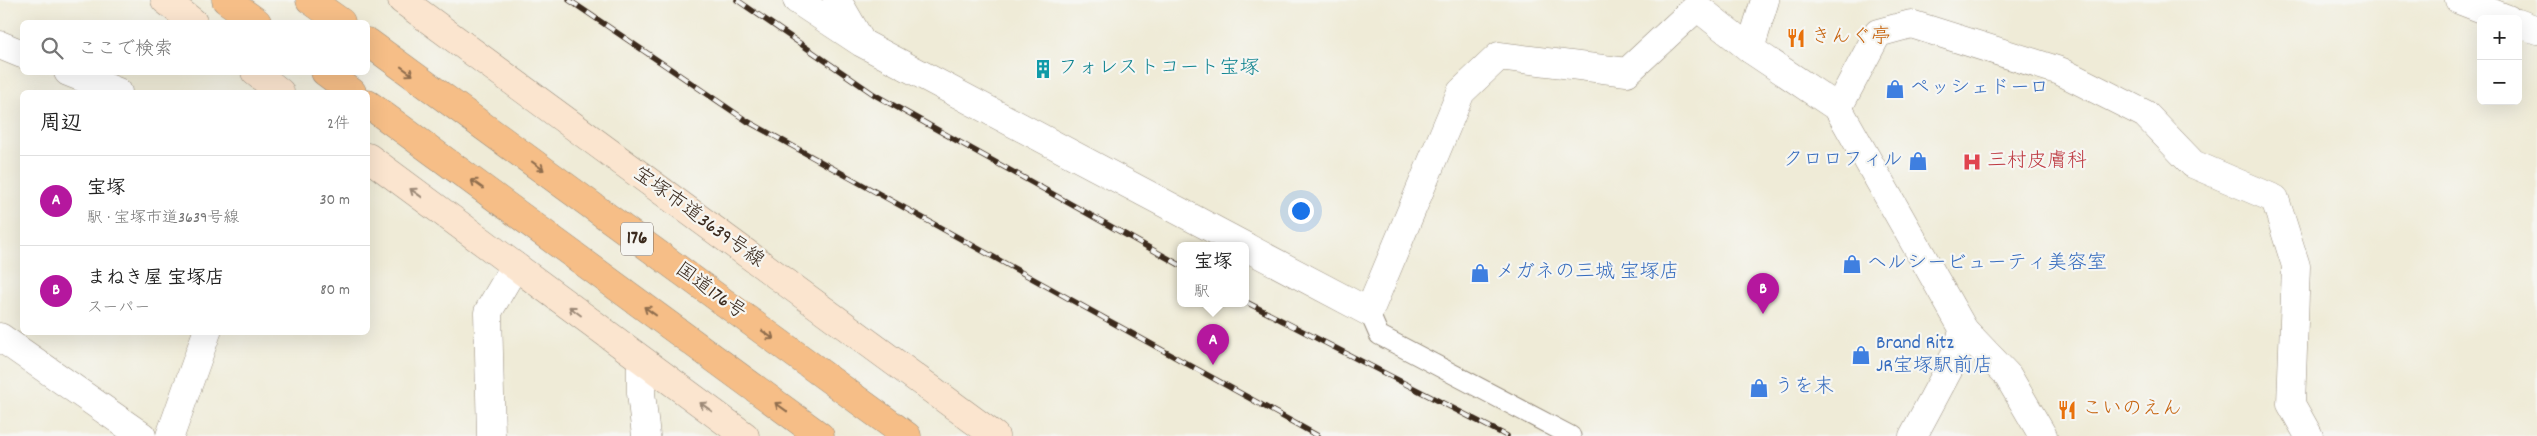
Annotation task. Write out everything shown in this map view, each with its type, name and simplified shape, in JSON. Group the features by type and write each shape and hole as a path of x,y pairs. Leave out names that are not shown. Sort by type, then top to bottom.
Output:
{"highway":[{"path":"226,0 253,20"},
{"path":"310,0 338,20"},
{"name":"国道176号","path":"370,43 907,436"},
{"path":"329,75 349,90"},
{"name":"176","path":"370,105 820,436"}],"street":[{"path":"165,0 190,20"},
{"name":"宝塚市道3639号線","path":"402,0 995,436"},
{"path":"797,0 862,43 1237,242"},
{"path":"837,0 862,43"},
{"path":"1750,49 1765,0"},
{"path":"2459,0 2498,15"},
{"path":"1249,248 1369,312 1461,92 1499,56 1627,72 1694,4 1750,49 1838,108 1964,330 2008,376 2043,436"},
{"path":"1838,108 1878,33 1911,24 2060,70 2145,114 2193,164 2275,199 2296,266 2291,404 2309,436"},
{"path":"2522,24 2537,30"},
{"path":"0,45 20,53"},
{"path":"76,75 113,90"},
{"path":"260,75 278,90"},
{"path":"370,158 745,436"},
{"path":"490,436 488,312 515,266"},
{"path":"1913,436 1950,367 1964,330"},
{"path":"170,436 206,335"},
{"path":"0,337 142,436"},
{"path":"641,360 641,393 646,436"}],"lane":[{"path":"1369,312 1379,335 1571,436"}],"railway":[{"path":"569,0 747,121 1318,436"},
{"path":"737,0 875,95 1177,263"},
{"path":"1249,304 1507,436"}],"place":[{"name":"きんぐ亭","path":"1796,38"},
{"name":"フォレストコート宝塚","path":"1043,69"},
{"name":"ペッシェドーロ","path":"1895,89"},
{"name":"クロロフィル","path":"1918,161"},
{"name":"三村皮膚科","path":"1972,162"},
{"name":"ヘルシービューティ美容室","path":"1852,264"},
{"name":"メガネの三城 宝塚店","path":"1480,273"},
{"name":"まねき屋 宝塚店","path":"1763,314"},
{"name":"Brand Ritz JR宝塚駅前店","path":"1861,355"},
{"name":"宝塚","path":"1213,365"},
{"name":"うを末","path":"1759,388"},
{"name":"こいのえん","path":"2067,410"}]}
